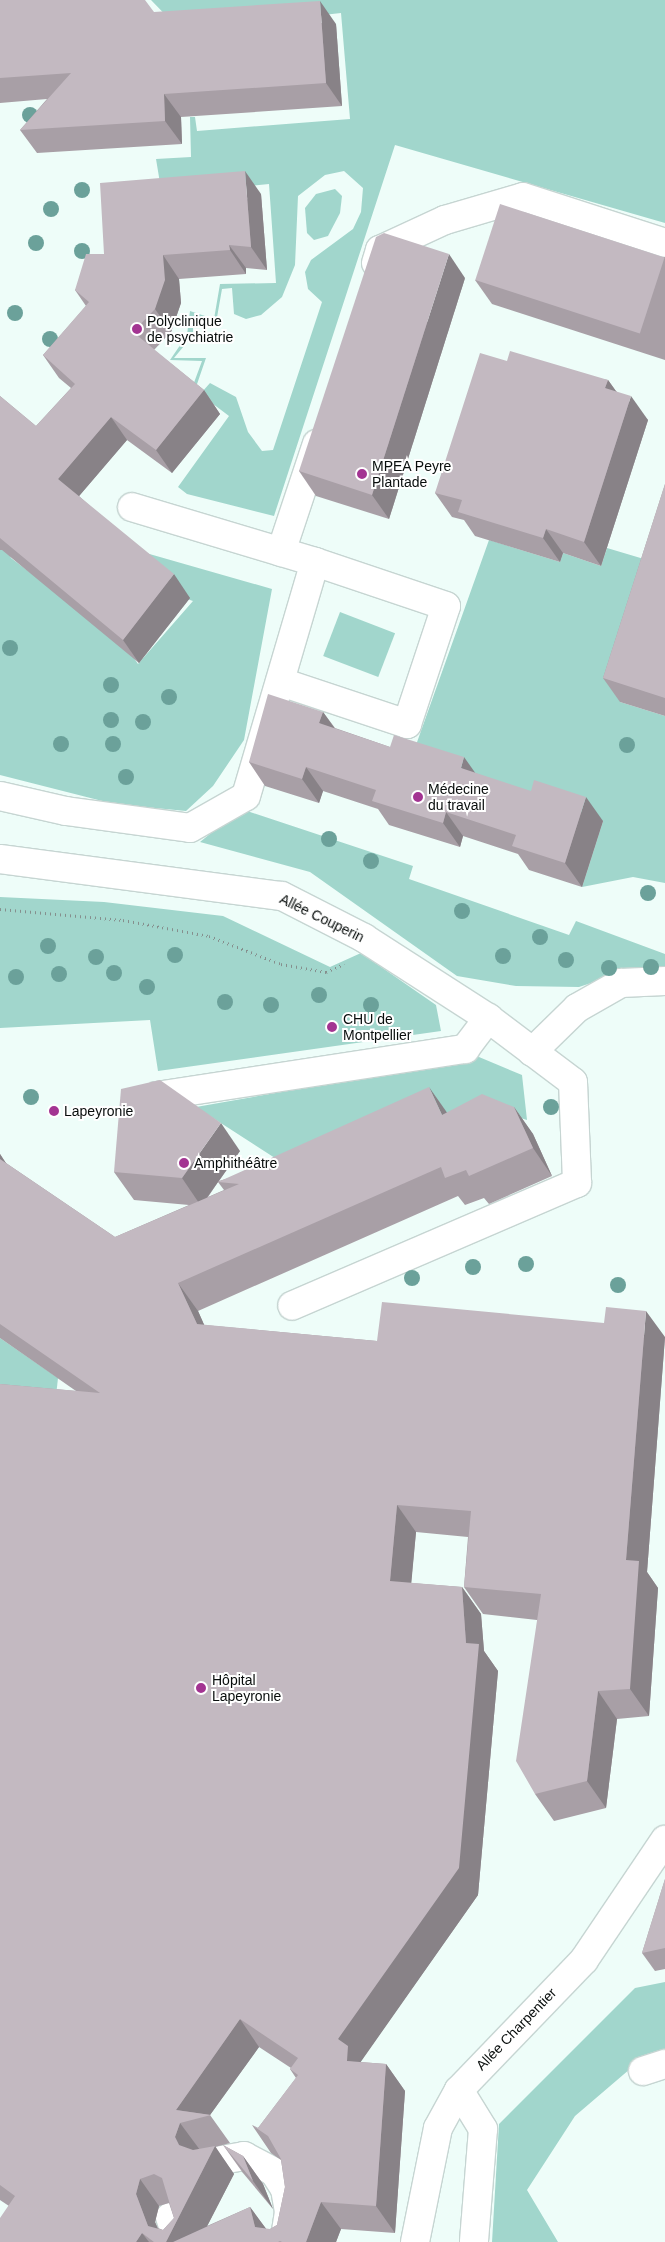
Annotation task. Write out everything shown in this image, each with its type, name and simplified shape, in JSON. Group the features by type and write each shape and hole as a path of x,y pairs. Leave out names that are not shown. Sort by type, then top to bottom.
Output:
{"street":[{"path":"368,288 380,250 445,220 523,198 665,243"},
{"path":"281,552 325,420"},
{"path":"132,507 315,562 446,606 407,724 281,682"},
{"path":"0,796 66,811 190,828 246,796 315,562"},
{"name":"Allée Couperin","path":"0,859 282,896 364,938 488,1018 573,1082 576,1183 292,1306"},
{"path":"532,1052 577,1008 621,983 665,981"},
{"path":"157,1096 465,1050 488,1018"},
{"name":"Allée Charpentier","path":"415,2242 438,2128 459,2090 584,1960 665,1840"},
{"path":"459,2090 483,2129 474,2242"},
{"path":"210,2162 244,2156 274,2172 286,2189 289,2212 284,2242"}],"path":[{"path":"0,909 123,920 209,936 281,964 326,972 341,968 364,938"}],"green space":[{"path":"151,0 665,0 665,223 395,145 274,516 187,494 178,487 229,416 192,388 202,361 170,360 187,335 190,311 214,319 220,284 276,283 269,184 162,195 156,159 191,157 190,117 195,117 197,131 350,119 341,13 181,31","holes":["344,171 363,188 361,212 353,229 311,260 305,272 308,289 322,302 273,450 262,451 248,432 236,397 210,383 202,392 196,387 206,358 174,358 193,335 193,316 216,323 222,289 232,288 234,314 246,319 261,315 282,297 295,265 298,196 325,175"]},
{"path":"335,189 342,196 340,213 328,236 314,240 307,233 305,208 316,194"},
{"path":"489,540 560,562 563,553 601,566 607,548 664,565 620,702 665,716 665,883 633,877 582,887 603,821 411,759"},
{"path":"7,549 11,558 125,645 138,664 193,601 181,597 132,549 272,589 244,740 213,786 186,811 114,804 0,775 0,550"},
{"path":"340,612 395,633 378,677 323,656"},
{"path":"241,809 413,866 409,879 569,935 576,921 665,954 665,967 624,972 579,987 516,986 457,976 310,872 200,842"},
{"path":"0,897 104,902 223,916 330,967 361,953 436,1005 441,1031 158,1071 150,1020 0,1028"},
{"path":"479,1057 522,1075 527,1120 495,1110 306,1178 196,1107"},
{"path":"0,1338 58,1378 54,1414 0,1410"},
{"path":"665,1982 665,2053 637,2063 575,2116 527,2190 558,2242 492,2242 499,2124 635,1988"}],"building":[{"path":"0,0 145,0 154,12 320,1 326,83 164,94 165,121 20,130 71,73 0,78"},
{"path":"245,171 251,247 229,245 230,250 163,255 165,280 155,309 133,332 204,390 156,450 111,417 58,479 174,574 123,640 0,538 0,396 36,426 75,384 43,355 89,302 75,290 86,254 104,254 100,183"},
{"path":"500,204 665,257 640,334 475,280"},
{"path":"384,233 449,254 372,495 299,471 376,237"},
{"path":"510,351 608,380 605,388 631,396 584,542 546,529 543,538 458,512 462,500 435,493 480,353 507,361"},
{"path":"665,484 665,698 603,678"},
{"name":"Médecine du travail","path":"268,694 323,712 319,723 390,747 394,735 464,757 461,768 531,791 534,780 586,797 565,863 512,846 516,835 446,812 443,823 372,801 376,790 306,767 302,779 249,762"},
{"path":"160,1080 221,1123 182,1178 114,1172 121,1089"},
{"name":"Hôpital Lapeyronie","path":"429,1087 442,1115 482,1094 514,1107 533,1148 469,1176 466,1170 445,1178 441,1167 178,1283 197,1324 377,1341 382,1302 604,1323 606,1307 646,1311 626,1560 639,1561 630,1689 598,1691 587,1781 535,1794 516,1761 541,1594 464,1587 471,1511 397,1505 390,1581 462,1587 466,1643 479,1644 459,1868 338,2039 348,2046 347,2061 386,2064 376,2206 321,2202 306,2242 173,2242 250,2207 255,2227 270,2229 277,2225 285,2187 281,2159 268,2136 252,2125 258,2128 298,2075 290,2069 298,2058 240,2019 176,2110 211,2115 180,2123 175,2137 179,2145 193,2150 215,2146 166,2242 154,2242 142,2233 136,2242 0,2242 0,2218 15,2196 0,2185 0,1384 100,1393 0,1324 0,1159 115,1237 239,1184 218,1182","holes":["154,2174 162,2178 174,2218 163,2230 148,2226 136,2194 140,2179"]},
{"path":"665,1879 665,1948 642,1953"},
{"path":"223,2145 243,2156 253,2181"}],"place":[{"name":"Polyclinique de psychiatrie","path":"137,329"},
{"name":"MPEA Peyre Plantade","path":"362,474"},
{"name":"Médecine du travail","path":"418,797"},
{"name":"CHU de Montpellier","path":"332,1027"},
{"name":"Lapeyronie","path":"54,1111"},
{"name":"Amphithéâtre","path":"184,1163"},
{"name":"Hôpital Lapeyronie","path":"201,1688"}]}
